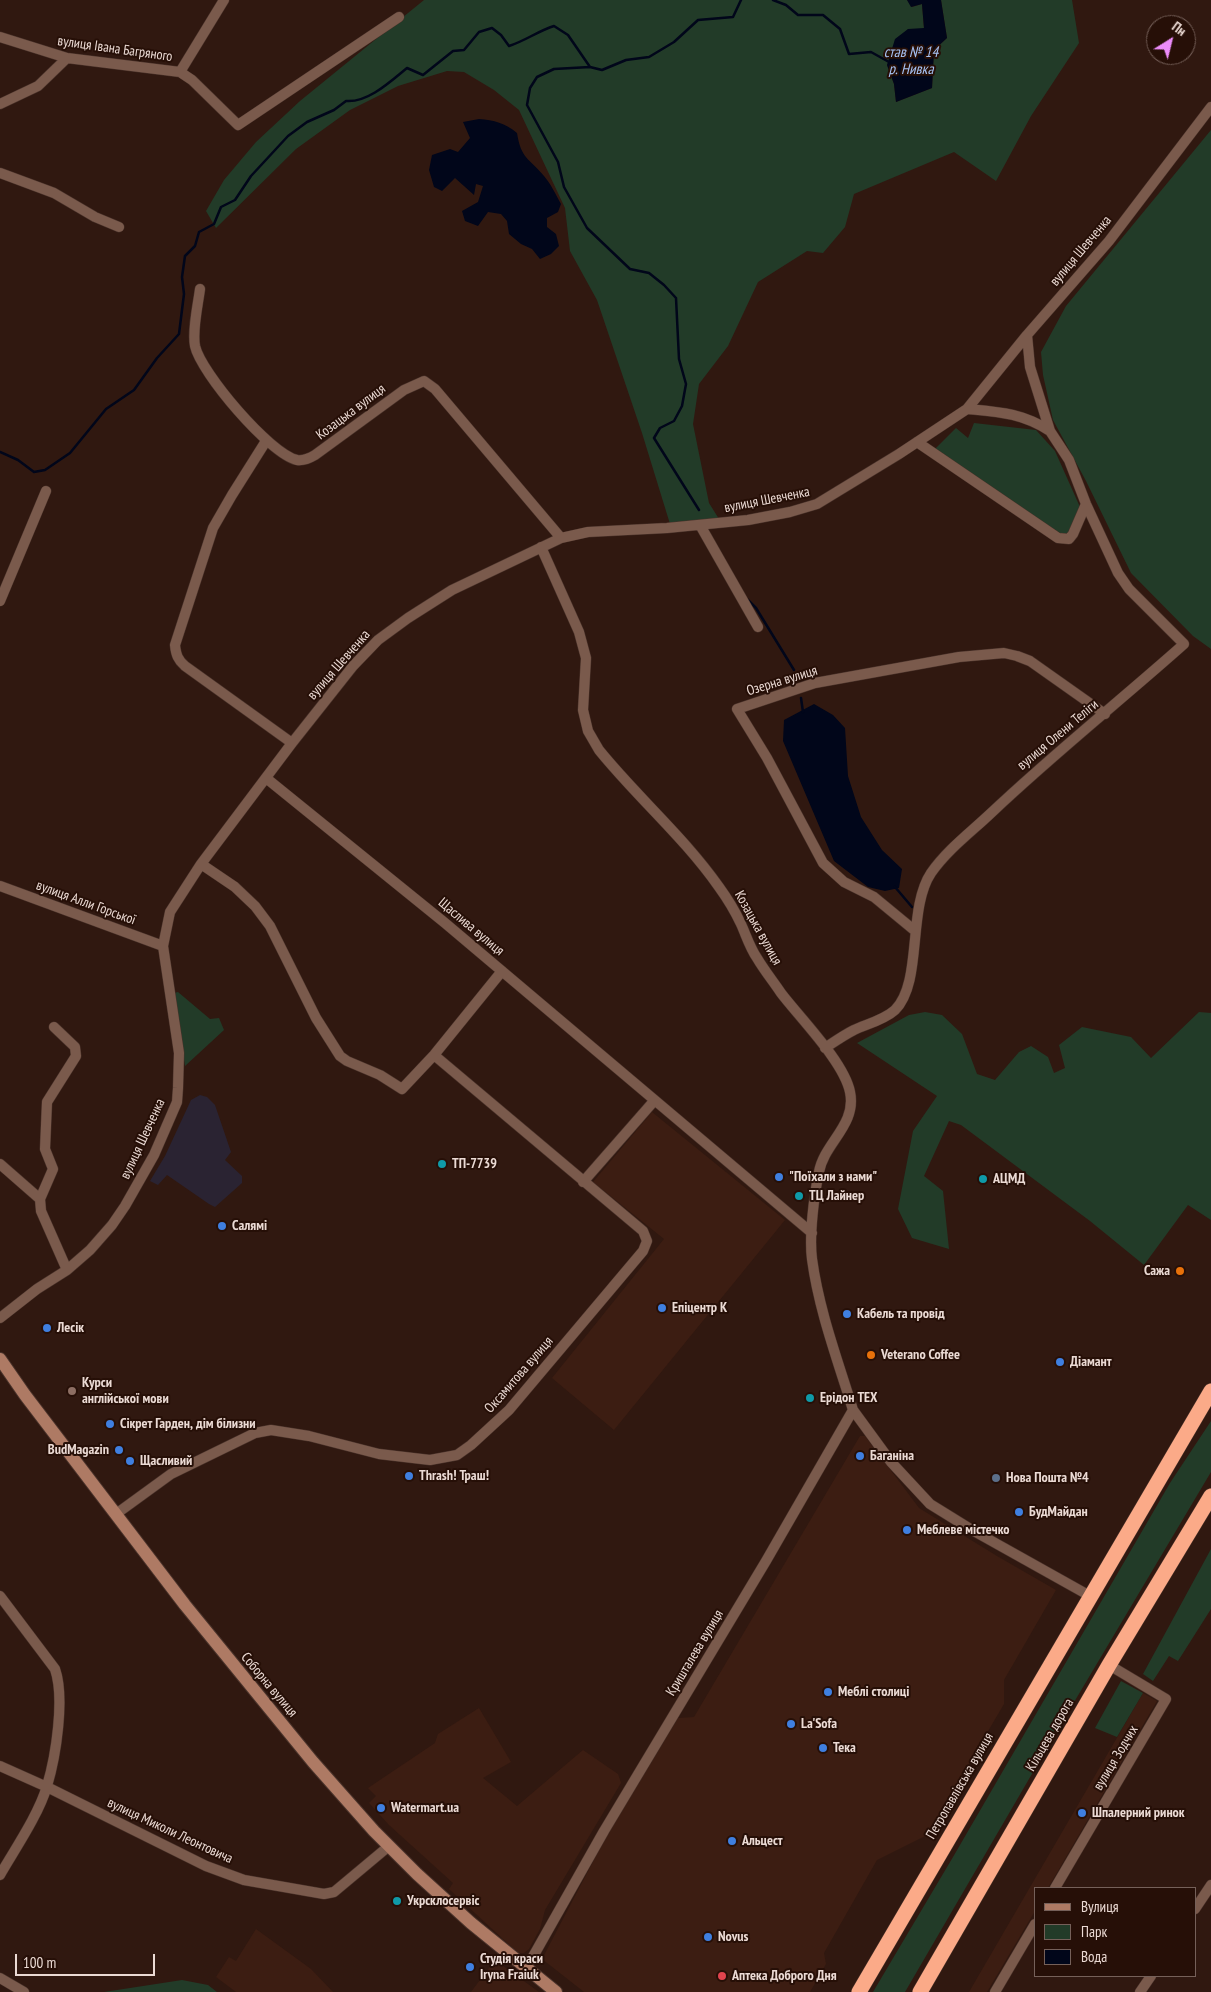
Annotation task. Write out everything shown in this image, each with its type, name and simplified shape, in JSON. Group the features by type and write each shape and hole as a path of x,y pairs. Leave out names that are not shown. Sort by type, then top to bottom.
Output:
{"highway":[{"name":"Петропавлівська вулиця","path":"859,1992 1211,1391"},
{"name":"Кільцева дорога","path":"920,1992 1109,1665 1211,1496"}],"main road":[{"name":"Соборна вулиця","path":"0,1359 25,1396 185,1605 313,1762 389,1846 458,1912 556,1992"}],"street":[{"path":"180,72 224,0"},
{"name":"вулиця Івана Багряного","path":"0,37 67,58 180,72 192,80 238,125 399,16"},
{"path":"0,104 38,86 67,58"},
{"name":"вулиця Шевченка","path":"0,1318 37,1289 67,1270 90,1250 112,1225 125,1206 154,1155 177,1102 179,1053 163,946 170,912 201,864 292,743 353,666 378,640 452,590 561,538 588,532 748,520 817,504 917,442 967,408 1027,335 1109,241 1211,107"},
{"path":"1,176 54,193 119,227"},
{"name":"Козацька вулиця","path":"200,289 195,345 200,357 228,400 266,441 297,460 306,460 316,455 404,390 424,381 435,389 561,538"},
{"path":"1027,335 1030,367 1050,431"},
{"path":"967,408 1020,415 1050,431"},
{"name":"вулиця Олени Теліги","path":"825,1048 852,1031 894,1011 902,1001 914,951 914,930 924,890 930,874 943,859 1026,779 1105,714 1184,644 1129,589 1118,572 1086,504 1069,460 1050,431"},
{"path":"266,441 213,528 175,645 178,660 185,666 292,743"},
{"path":"917,442 1058,538 1069,539 1086,504"},
{"path":"0,601 46,491"},
{"path":"700,525 758,627"},
{"name":"Козацька вулиця","path":"541,548 579,632 586,658 583,710 588,732 599,750 691,850 714,880 739,921 756,957 843,1074 850,1093 850,1109 847,1122 822,1161 819,1172 812,1233 814,1267 820,1299 853,1410"},
{"name":"Озерна вулиця","path":"914,930 874,897 844,882 823,863 767,758 738,709 815,683 959,657 1004,653 1030,661 1105,714"},
{"name":"Щаслива вулиця","path":"266,778 502,971 812,1233"},
{"path":"201,864 235,887 255,906 270,926 316,1018 340,1056 347,1061 380,1075 402,1089 434,1055 502,971"},
{"name":"вулиця Алли Горської","path":"0,886 163,946"},
{"path":"54,1027 75,1047 76,1056 47,1102 45,1148 53,1169 40,1199 42,1211 67,1270"},
{"name":"Оксамитова вулиця","path":"116,1514 172,1474 255,1433 271,1430 292,1432 379,1454 430,1460 457,1454 471,1445 509,1410 644,1251 647,1242 642,1231 434,1055"},
{"path":"582,1182 654,1101"},
{"path":"0,1164 40,1199"},
{"path":"853,1410 891,1462 930,1504 972,1530 1090,1596"},
{"name":"Кришталева вулиця","path":"526,1969 604,1831 756,1577 853,1410"},
{"path":"0,1596 55,1669 59,1681 59,1725 47,1787 29,1824 0,1875"},
{"name":"вулиця Зодчих","path":"1056,1887 1166,1699 1109,1665"},
{"name":"вулиця Миколи Леонтовича","path":"0,1766 47,1787 206,1866 244,1880 324,1894 334,1892 389,1846"},
{"path":"1196,1908 1211,1885"},
{"path":"995,1992 1034,1926"},
{"path":"1140,1992 1150,1977"},
{"path":"0,1978 24,1992"}],"shaded area":[{"path":"200,1095 207,1097 215,1105 231,1152 225,1160 242,1176 242,1183 215,1207 167,1175 158,1185 150,1181 165,1156 191,1100"},
{"name":"Епіцентр К","path":"652,1112 785,1220 614,1430 552,1378 664,1239 593,1182"},
{"path":"860,1436 865,1436 919,1508 1056,1590 1004,1680 1004,1704 927,1835 877,1860 824,1953 826,1964 810,1992 584,1992 542,1959 607,1835 678,1718 694,1717"},
{"name":"Шпалерний ринок","path":"1143,1693 1157,1701 1049,1887 1034,1887 1034,1913 987,1992 969,1992"},
{"path":"479,1708 511,1762 483,1778 517,1806 583,1750 618,1774 621,1783 545,1910 540,1929 529,1949 524,1953 518,1953 449,1889 453,1883 389,1825 369,1803 376,1796 368,1788 435,1743 438,1734"},
{"path":"256,1929 311,1969 333,1992 236,1992 216,1977 229,1957 236,1961"},
{"path":"495,1960 539,1992 471,1992"}],"green space":[{"path":"424,0 907,0 912,7 922,4 924,29 908,29 887,65 894,84 896,102 932,88 934,50 947,38 941,0 1072,0 1079,43 1031,116 996,181 954,152 854,194 845,227 823,253 807,251 758,282 728,346 699,384 693,424 709,503 719,519 670,524 642,433 597,300 570,251 565,208 519,110 494,90 464,72 447,71 398,86 350,110 296,149 216,228 206,211 224,180 256,142 300,101"},
{"path":"1211,130 1211,649 1193,636 1131,573 1086,481 1053,420 1043,375 1041,352 1066,306"},
{"path":"974,423 1036,430 1055,451 1080,507 1070,536 1060,533 932,452 956,428 968,438"},
{"path":"178,992 210,1019 219,1018 224,1030 185,1066 174,993"},
{"path":"925,1012 942,1015 962,1034 977,1074 995,1080 1019,1052 1031,1046 1048,1057 1054,1073 1065,1068 1059,1045 1082,1027 1131,1037 1151,1058 1199,1012 1211,1013 1211,1220 1188,1205 1144,1265 1090,1221 961,1125 949,1121 924,1176 943,1191 949,1249 912,1238 898,1209 913,1131 937,1096 857,1043 909,1015"},
{"path":"1211,1421 1211,1472 905,1992 873,1992 1170,1483"},
{"path":"1211,1549 1211,1609 1178,1661 1169,1656 1153,1681 1143,1674"},
{"path":"1121,1681 1143,1693 1117,1737 1095,1728"},
{"path":"182,1980 208,1985 217,1992 104,1992"}],"water":[{"name":"став № 14 р. Нивка","path":"907,0 941,0 947,38 934,50 932,88 896,102 894,84 887,65 895,39 908,29 924,28 922,4 911,7"},
{"path":"479,119 499,123 517,133 526,158 547,179 561,204 558,212 547,218 547,227 556,234 559,246 551,254 540,259 532,249 521,244 509,234 507,221 501,214 488,212 478,226 465,221 462,211 478,202 483,186 476,184 474,195 455,178 442,191 434,187 429,170 432,155 450,149 458,152 470,138 463,122"},
{"path":"814,704 833,715 845,728 848,776 861,817 882,850 902,869 899,888 885,891 868,887 834,861 783,741 784,720"}],"waterway":[{"path":"0,452 18,460 34,472 45,470 70,453 106,409 134,390 157,358 179,334 184,294 182,277 185,256 195,246 199,232 214,224 221,207 235,200 251,176 288,136 307,122 334,110 346,101 363,99 371,95 407,68 423,75 453,51 464,50 479,32 492,28 501,35 509,46 554,26 568,35 590,67 602,70 626,60 649,57 674,42 698,20 733,17 741,0"},
{"path":"773,0 786,5 798,15 823,15 840,29 849,54 871,52 889,62"},
{"path":"590,67 554,69 537,77 530,88 527,105 558,162 564,187 587,228 630,269 649,273 676,298 679,359 686,384 682,406 674,421 660,428 654,438 699,510"},
{"path":"747,599 756,608 794,670"},
{"path":"801,698 803,712"},
{"path":"895,887 912,907"}],"place":[{"name":"ТП-7739","path":"442,1164"},
{"name":"\"Поїхали з нами\"","path":"779,1177"},
{"name":"АЦМД","path":"983,1179"},
{"name":"ТЦ Лайнер","path":"799,1196"},
{"name":"Салямі","path":"222,1226"},
{"name":"Сажа","path":"1180,1271"},
{"name":"Епіцентр К","path":"662,1308"},
{"name":"Кабель та провід","path":"847,1314"},
{"name":"Лесік","path":"47,1328"},
{"name":"Veterano Coffee","path":"871,1355"},
{"name":"Діамант","path":"1060,1362"},
{"name":"Курси англійської мови","path":"72,1391"},
{"name":"Ерідон ТЕХ","path":"810,1398"},
{"name":"Сікрет Гарден, дім білизни","path":"110,1424"},
{"name":"BudMagazin","path":"119,1450"},
{"name":"Баганіна","path":"860,1456"},
{"name":"Щасливий","path":"130,1461"},
{"name":"Thrash! Траш!","path":"409,1476"},
{"name":"Нова Пошта №4","path":"996,1478"},
{"name":"БудМайдан","path":"1019,1512"},
{"name":"Меблеве містечко","path":"907,1530"},
{"name":"Меблі столиці","path":"828,1692"},
{"name":"La'Sofa","path":"791,1724"},
{"name":"Тека","path":"823,1748"},
{"name":"Watermart.ua","path":"381,1808"},
{"name":"Шпалерний ринок","path":"1082,1813"},
{"name":"Альцест","path":"732,1841"},
{"name":"Укрсклосервіс","path":"397,1901"},
{"name":"Novus","path":"708,1937"},
{"name":"Студія краси Iryna Fraiuk","path":"470,1967"},
{"name":"Аптека Доброго Дня","path":"722,1976"}]}
